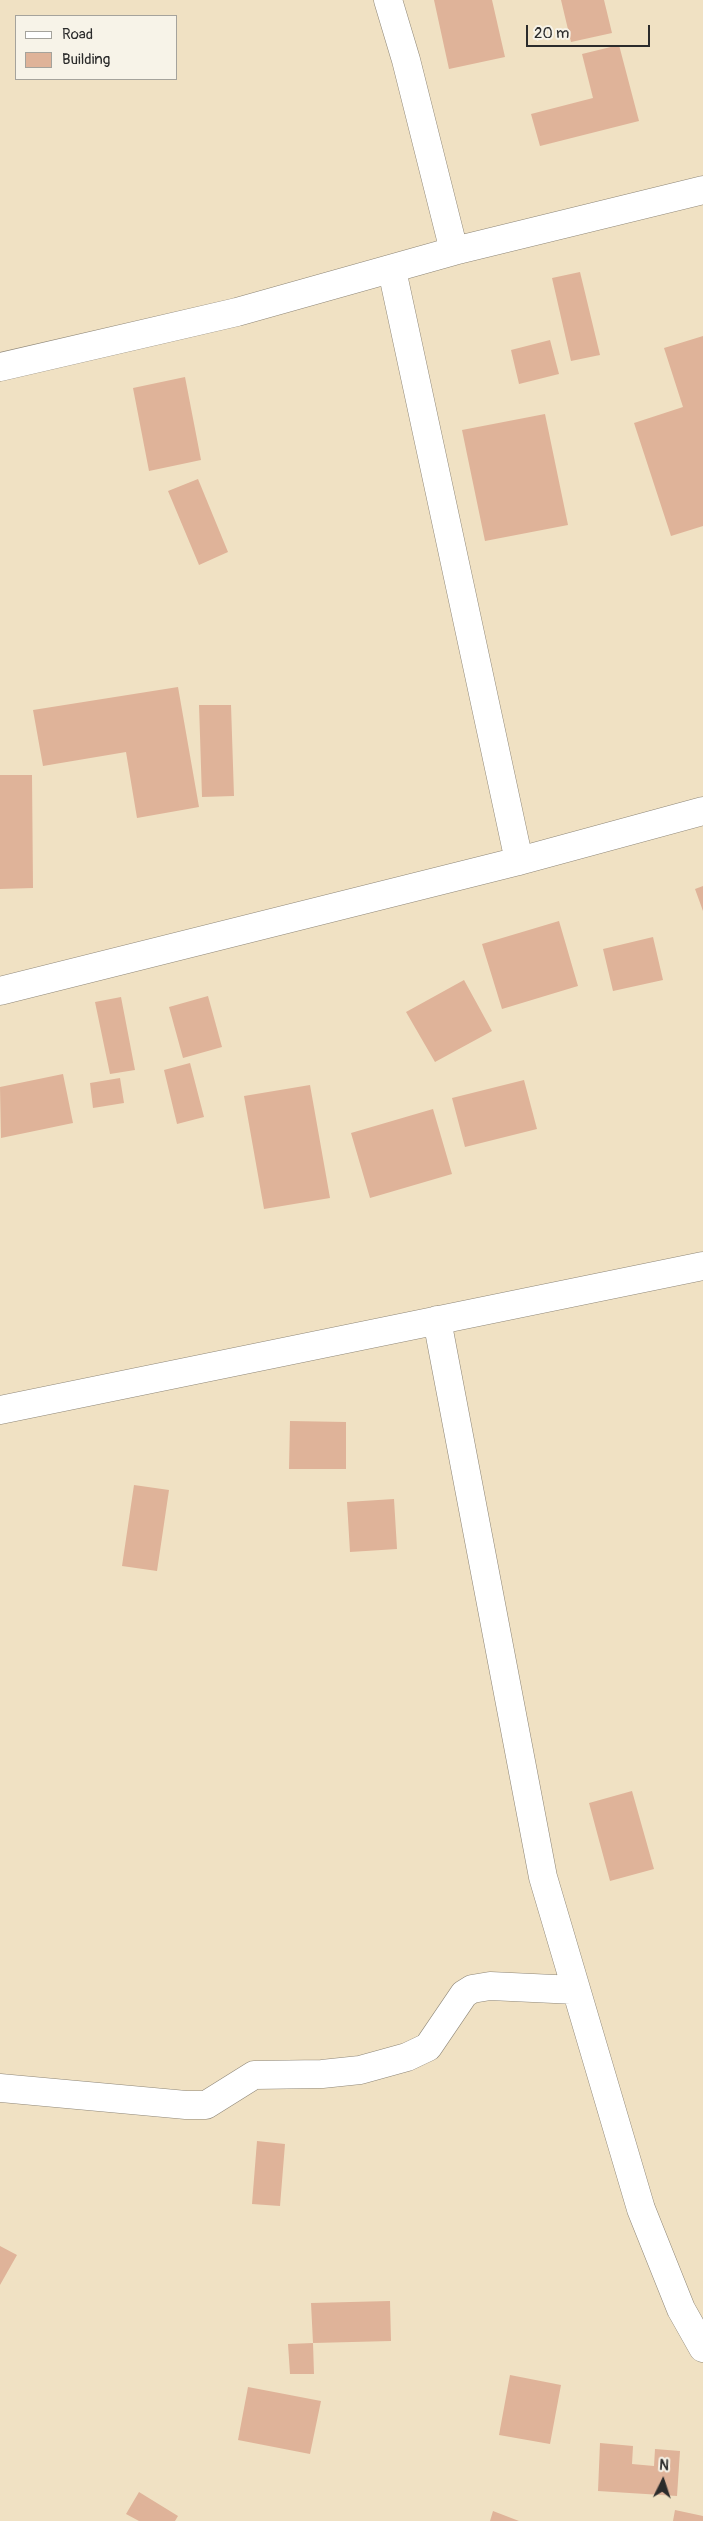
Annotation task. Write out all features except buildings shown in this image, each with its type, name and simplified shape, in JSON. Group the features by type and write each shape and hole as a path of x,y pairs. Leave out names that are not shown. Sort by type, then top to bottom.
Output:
{"street":[{"path":"388,0 413,88 454,251"},
{"path":"0,367 237,312 392,270 454,251 703,190"},
{"path":"392,270 519,861"},
{"path":"0,991 519,861 703,811"},
{"path":"0,1410 703,1266"},
{"path":"437,1320 543,1877 641,2209 681,2309 703,2348"},
{"path":"0,2088 186,2106 206,2105 254,2075 322,2074 360,2070 407,2057 428,2047 464,1994 472,1989 490,1986 576,1990"}]}
